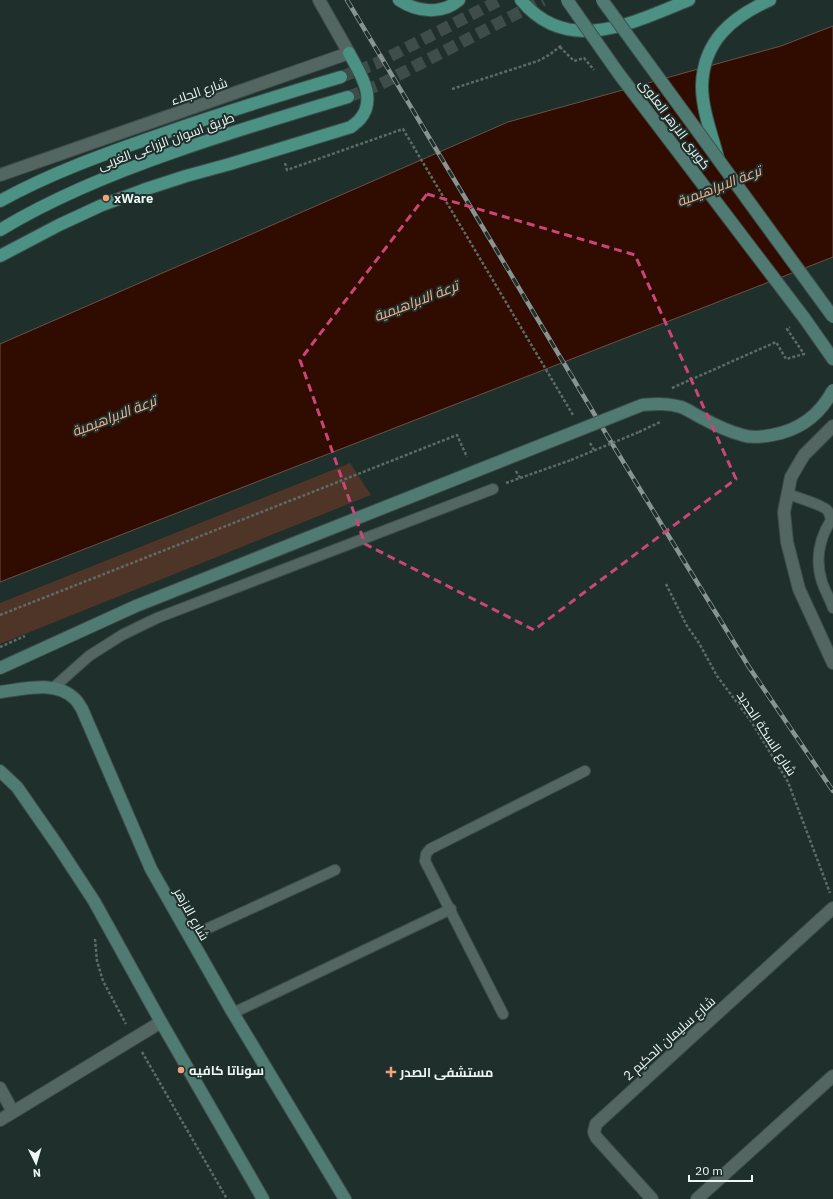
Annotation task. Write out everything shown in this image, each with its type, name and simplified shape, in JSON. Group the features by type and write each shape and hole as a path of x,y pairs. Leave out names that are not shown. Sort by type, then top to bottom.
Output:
{"main road":[{"path":"399,0 409,6 424,10 440,10 454,4 459,0"},
{"path":"520,0 540,19 559,28 579,31 599,31 619,27 689,0"},
{"name":"كوبرى الازهر العلوى","path":"567,0 619,74 800,313 833,359"},
{"name":"كوبرى الازهر العلوى","path":"602,0 831,312"},
{"path":"718,159 704,106 702,86 705,66 712,48 722,31 737,18 770,0"},
{"path":"0,256 59,225 100,206 143,190 350,127 360,119 366,108 368,96 365,83 349,53"},
{"name":"طريق اسوان الزراعى الغربى","path":"0,201 45,177 102,154 255,102 341,77"},
{"name":"طريق اسوان الزراعى الغربى","path":"0,230 35,210 130,167 268,120 348,96"},
{"path":"0,668 136,606 642,405 662,404 681,407 723,428 743,436 761,437 794,429 804,424 814,416 833,390"},
{"name":"شارع الازهر","path":"0,692 36,688 53,688 65,692 75,699 82,709 151,869 233,1013 345,1199"},
{"path":"0,771 17,788 90,895 263,1199"}],"street":[{"path":"319,0 349,53"},
{"name":"شارع الجلاء","path":"0,175 349,53"},
{"path":"833,426 804,455 791,477 784,512 787,542 799,589 833,663"},
{"name":"شارع سليمان الحكيم 2","path":"652,1199 596,1137 594,1132 596,1124 833,908"},
{"path":"0,1120 161,1022"},
{"path":"697,1199 833,1076"},
{"path":"0,1088 13,1112"}],"lane":[{"path":"53,688 89,656 122,635 157,618 492,488"},
{"path":"788,494 824,508 830,515 831,520 820,542 818,554 822,582 829,595 833,608"},
{"path":"503,1014 451,909 425,861 426,854 430,849 585,771"},
{"path":"189,937 335,870"},
{"path":"233,1013 451,909"}],"path":[{"path":"452,89 538,61 560,47 579,31"},
{"path":"560,47 574,61 584,58 598,75"},
{"path":"403,129 570,410"},
{"path":"668,390 776,342 786,359 804,354 787,329"},
{"path":"520,478 571,460 639,432"},
{"path":"0,615 457,435 468,459"},
{"name":"شارع السكة الحديد","path":"666,584 687,626 699,643 718,676 751,721 788,782 830,894"},
{"path":"95,936 97,961 103,981 134,1038 227,1199"}],"highlighted area":[{"path":"427,194 635,255 736,479 534,630 365,544 300,360"}],"shaded area":[{"path":"350,463 371,495 0,644 0,603"}],"water":[{"name":"ترعة الابراهيمية","path":"833,26 833,257 0,582 0,344 508,122 781,46"}],"tunnel":[{"path":"341,77 375,64 500,0"},
{"path":"348,97 379,85 543,0"}],"railway":[{"path":"347,0 608,437 749,667 833,791"}],"place":[{"name":"xWare","path":"106,198"},
{"name":"سوناتا كافيه","path":"181,1070"},
{"name":"مستشفى الصدر","path":"391,1072"}]}
